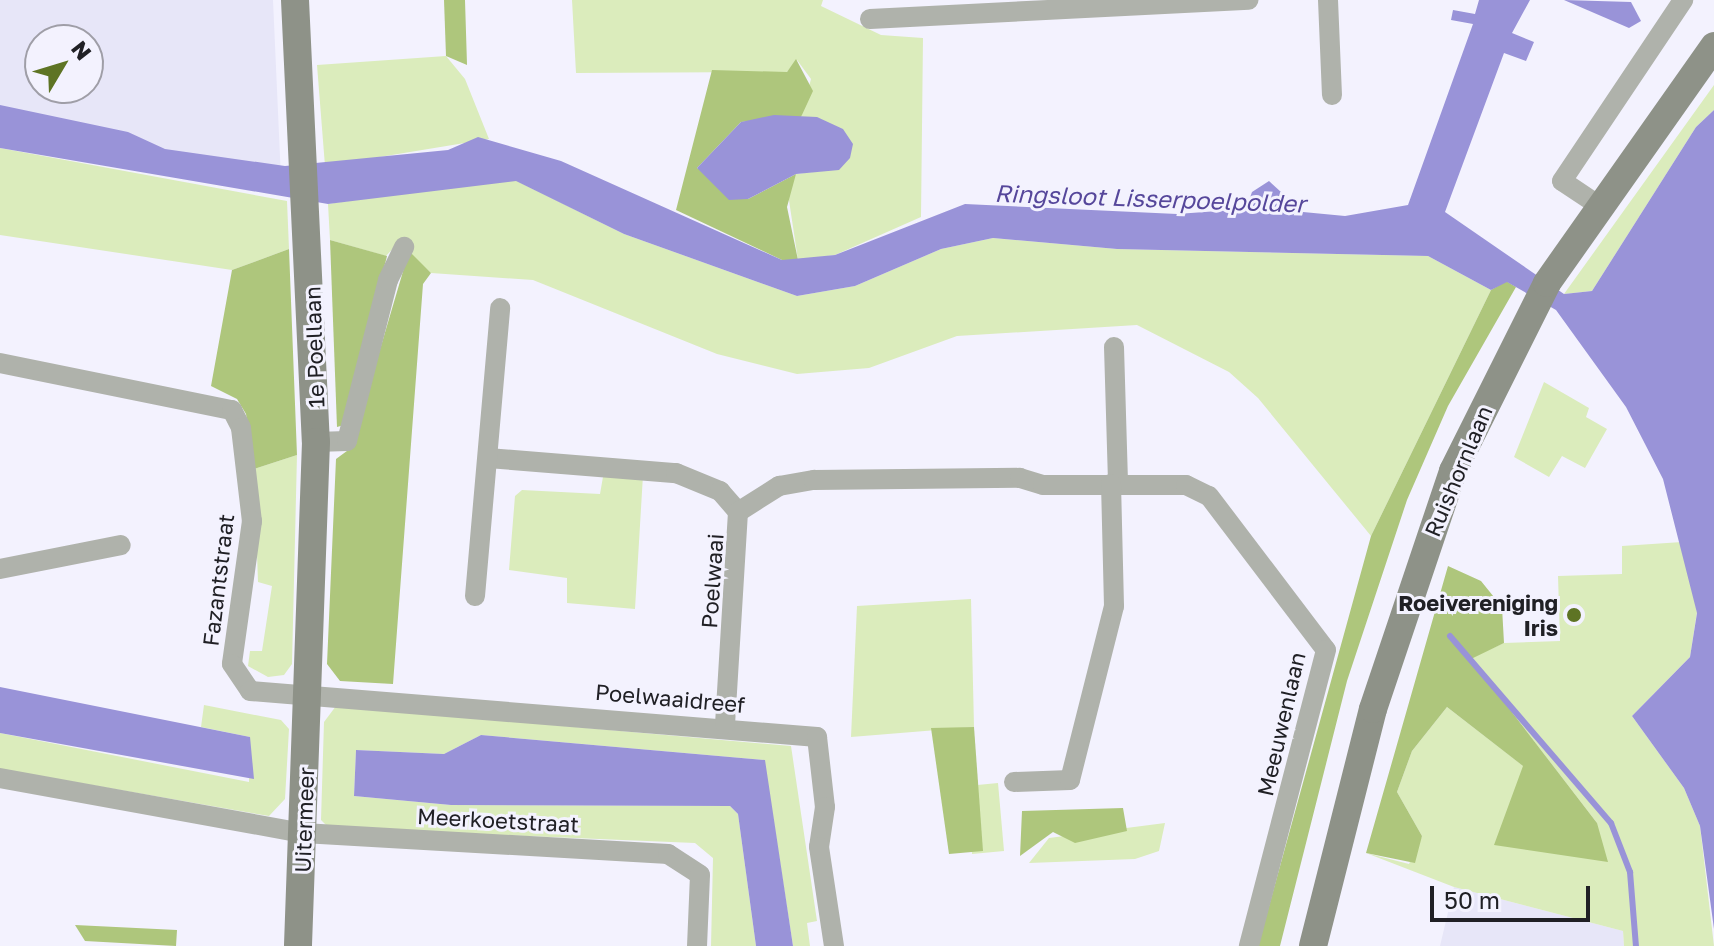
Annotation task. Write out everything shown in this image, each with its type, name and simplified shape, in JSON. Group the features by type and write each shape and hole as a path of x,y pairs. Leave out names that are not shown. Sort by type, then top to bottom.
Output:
{"main road":[{"name":"1e Poellaan","path":"295,0 308,206 316,442 309,695"},
{"name":"Ruishornlaan","path":"1313,946 1410,590 1453,471 1542,292 1598,205 1714,46"},
{"name":"Uitermeer","path":"298,946 309,695"}],"street":[{"path":"870,19 1095,4 1249,0"},
{"path":"1328,0 1332,95"},
{"path":"1598,205 1562,181 1683,0"},
{"path":"316,442 347,441 388,280 404,247"},
{"path":"475,596 500,308"},
{"path":"1014,782 1070,780 1114,606 1114,347"},
{"name":"Fazantstraat","path":"0,363 232,410 252,521 232,664 250,691 309,695"},
{"name":"Poelwaai","path":"488,458 676,473 720,491 738,512 725,724"},
{"name":"Meeuwenlaan","path":"738,512 779,486 814,480 1186,485 1209,496 1326,650 1249,946"},
{"path":"0,569 121,545"},
{"name":"Poelwaaidreef","path":"309,695 725,724 817,737 825,807 819,847 834,946"},
{"name":"Meerkoetstraat","path":"0,778 303,833 668,854 688,863 700,875 697,946"}],"shaded area":[{"path":"0,0 273,0 281,179 0,111"},
{"path":"1479,0 1530,0 1512,33 1534,42 1526,61 1504,53 1445,212 1564,294 1592,291 1696,127 1714,110 1714,929 1700,826 1684,788 1632,716 1690,657 1697,613 1663,479 1626,407 1556,310 1507,282 1491,290 1428,256 1117,249 993,238 941,249 855,286 797,296 624,234 516,181 328,204 0,148 0,105 128,132 165,149 285,166 448,150 478,137 561,161 782,260 835,255 965,204 1177,214 1246,209 1252,192 1269,181 1303,212 1345,216 1408,205 1473,24 1451,20 1453,10 1475,14"},
{"path":"1564,0 1631,2 1641,21 1629,28"},
{"path":"774,115 817,117 843,129 853,144 850,158 839,170 796,174 748,199 729,200 697,168 741,122"},
{"path":"0,687 250,737 254,779 0,733"},
{"path":"481,735 765,760 793,946 756,946 738,814 730,806 451,805 354,796 356,750 444,754"},
{"path":"1454,887 1623,931 1624,946 1440,946"}],"green space":[{"path":"444,0 465,0 467,65 446,56"},
{"path":"572,0 823,0 821,6 881,35 923,38 921,217 835,255 798,260 787,187 796,174 839,169 842,129 801,117 811,79 797,60 787,72 576,73"},
{"path":"446,56 465,79 489,139 325,166 317,65"},
{"path":"796,59 813,91 801,117 741,122 697,168 748,199 796,174 787,207 798,260 782,260 676,210 712,70 787,72"},
{"path":"1714,85 1714,110 1696,127 1592,291 1564,294"},
{"path":"0,148 287,201 289,249 232,270 0,235"},
{"path":"492,179 517,181 624,234 797,296 855,286 941,249 993,238 1117,249 1428,256 1491,290 1371,536 1258,398 1229,372 1137,325 957,336 869,368 797,374 717,354 533,280 431,273 398,243 386,256 330,240 328,204"},
{"path":"330,240 387,256 344,425 337,427"},
{"path":"289,249 297,455 254,469 246,414 237,399 211,386 232,270"},
{"path":"409,251 431,273 423,284 393,684 340,681 327,664 336,459 351,448"},
{"path":"1506,281 1516,287 1448,406 1407,500 1347,681 1280,946 1258,946 1371,536 1491,290"},
{"path":"1544,382 1589,408 1586,417 1607,429 1585,468 1562,456 1549,477 1514,457"},
{"path":"297,455 292,664 284,675 268,677 248,666 250,651 262,651 272,586 258,582 254,469"},
{"path":"604,471 643,475 635,609 567,603 567,578 509,570 515,496 522,490 600,494"},
{"path":"1682,542 1697,612 1690,657 1632,716 1684,788 1700,826 1714,946 1624,946 1623,931 1454,887 1366,853 1409,864 1422,836 1397,792 1412,751 1447,707 1597,823 1470,658 1504,643 1560,641 1558,576 1622,574 1622,546"},
{"path":"1448,566 1481,581 1502,607 1504,643 1471,659 1597,823 1608,862 1494,845 1523,766 1447,707 1412,751 1397,792 1422,836 1415,863 1366,853"},
{"path":"971,599 974,727 851,737 857,606"},
{"path":"204,705 281,720 289,729 285,799 269,816 0,769 0,733 249,782 250,737 201,727"},
{"path":"336,706 791,746 817,921 807,923 810,946 793,946 764,760 481,735 444,754 356,750 354,796 451,805 730,806 738,814 756,946 711,946 713,858 695,843 329,828 321,820 324,722"},
{"path":"974,727 983,851 949,854 931,728"},
{"path":"998,783 1004,851 972,854 967,786"},
{"path":"1123,808 1127,831 1075,843 1053,832 1020,856 1022,811"},
{"path":"1165,823 1159,851 1135,859 1029,863 1049,838"},
{"path":"75,925 177,930 176,946 85,941"}],"waterway":[{"path":"1450,636 1611,823 1630,872 1636,946"}],"place":[{"name":"Roeivereniging Iris","path":"1574,615"}],"water label":[{"name":"Ringsloot Lisserpoelpolder","path":"1150,198"}]}
